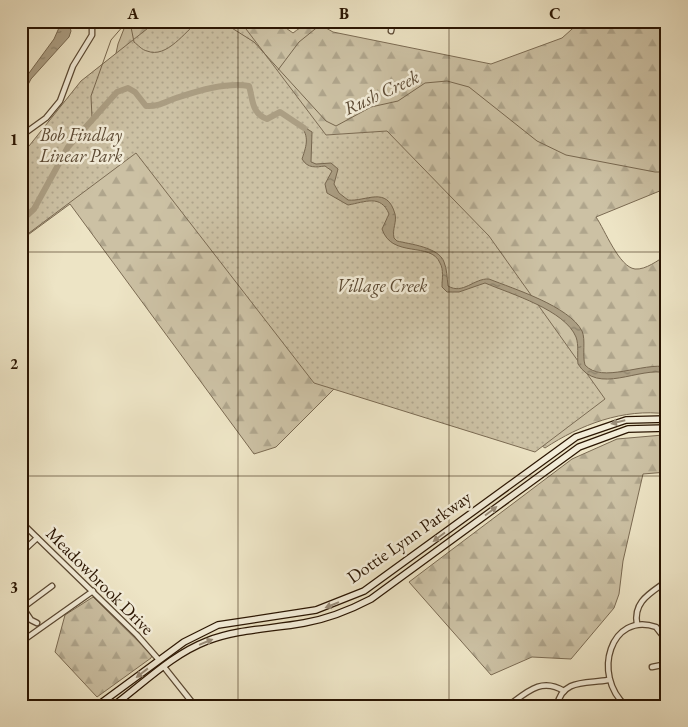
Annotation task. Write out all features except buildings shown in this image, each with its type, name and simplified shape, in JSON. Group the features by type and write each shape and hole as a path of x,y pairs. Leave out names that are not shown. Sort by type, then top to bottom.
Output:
{"main road":[{"name":"Dottie Lynn Parkway","path":"97,706 106,703 184,642 218,625 300,613 326,607 364,591 563,444 588,431 615,422 645,418 667,419"},
{"name":"Dottie Lynn Parkway","path":"164,667 206,642 232,633 303,623 350,609 371,599 570,453 594,440 613,433 646,427 667,428"},
{"path":"563,444 570,453"},
{"path":"390,573 396,581"},
{"path":"113,706 164,667 165,658 184,642"}],"street":[{"path":"21,26 24,21"},
{"path":"21,136 46,118 60,101 72,66 92,35 92,21"},
{"path":"392,31 393,21"},
{"name":"Meadowbrook Drive","path":"21,522 93,591 159,660"},
{"path":"21,553 37,538"},
{"path":"637,624 637,610 644,598 667,581"},
{"path":"41,628 22,608 52,586"},
{"path":"21,642 93,591"},
{"path":"626,706 613,691 608,680 608,661 614,644 630,626 637,624 656,627 667,641"},
{"path":"652,667 667,664"},
{"path":"164,667 195,706"},
{"path":"557,706 564,691 579,682 608,680"},
{"path":"508,706 537,685 553,685 564,691"}],"green space":[{"name":"Bob Findlay Linear Park","path":"127,21 276,21 293,33 313,22 333,32 491,64 562,38 581,21 663,21 667,25 667,188 596,217 618,255 629,267 635,269 643,268 667,255 667,414 634,414 603,420 573,432 545,448 497,415 342,381 276,447 254,454 70,204 21,240 21,168 108,91 118,44"},
{"name":"Village Creek","path":"157,21 240,21 326,135 387,131 489,236 605,399 535,452 314,383 136,153 21,239 21,156 81,81"},
{"path":"667,436 667,472 643,474 623,561 619,594 614,608 571,659 532,657 491,675 409,582 572,459 617,439"},
{"path":"93,597 152,655 151,658 97,697 55,652 65,615"}],"water":[{"path":"62,21 68,21 71,31 69,37 31,79 21,98 21,84 54,39"},
{"path":"298,123 312,132 311,162 316,164 331,163 338,169 334,184 339,193 348,200 381,197 387,200 395,214 394,238 397,241 430,250 441,257 446,268 448,286 459,289 484,279 489,279 553,306 566,314 582,331 585,365 592,370 612,373 657,366 667,367 667,373 644,373 608,379 596,378 586,373 578,364 577,340 570,327 549,311 485,283 459,292 447,292 442,287 442,269 435,256 420,250 394,244 387,238 382,229 389,214 382,204 366,201 348,205 327,193 325,184 332,171 325,166 315,167 304,162 302,159 306,136"}],"waterway":[{"name":"Rush Creek","path":"92,118 91,96 111,40 124,25 131,27 134,42 143,50 154,52 169,48 199,21"},
{"name":"Rush Creek","path":"213,21 227,25 254,42 326,121 336,126 371,107 398,101 425,83 447,81 469,87 537,141 566,155 655,172 667,172"},
{"path":"278,70 299,42 325,21"},
{"name":"Village Creek","path":"21,221 34,209 68,147 117,92 128,88 135,92 146,106 150,106 212,88 231,85 249,86 255,109 258,113 267,119 280,112 304,128"}]}
